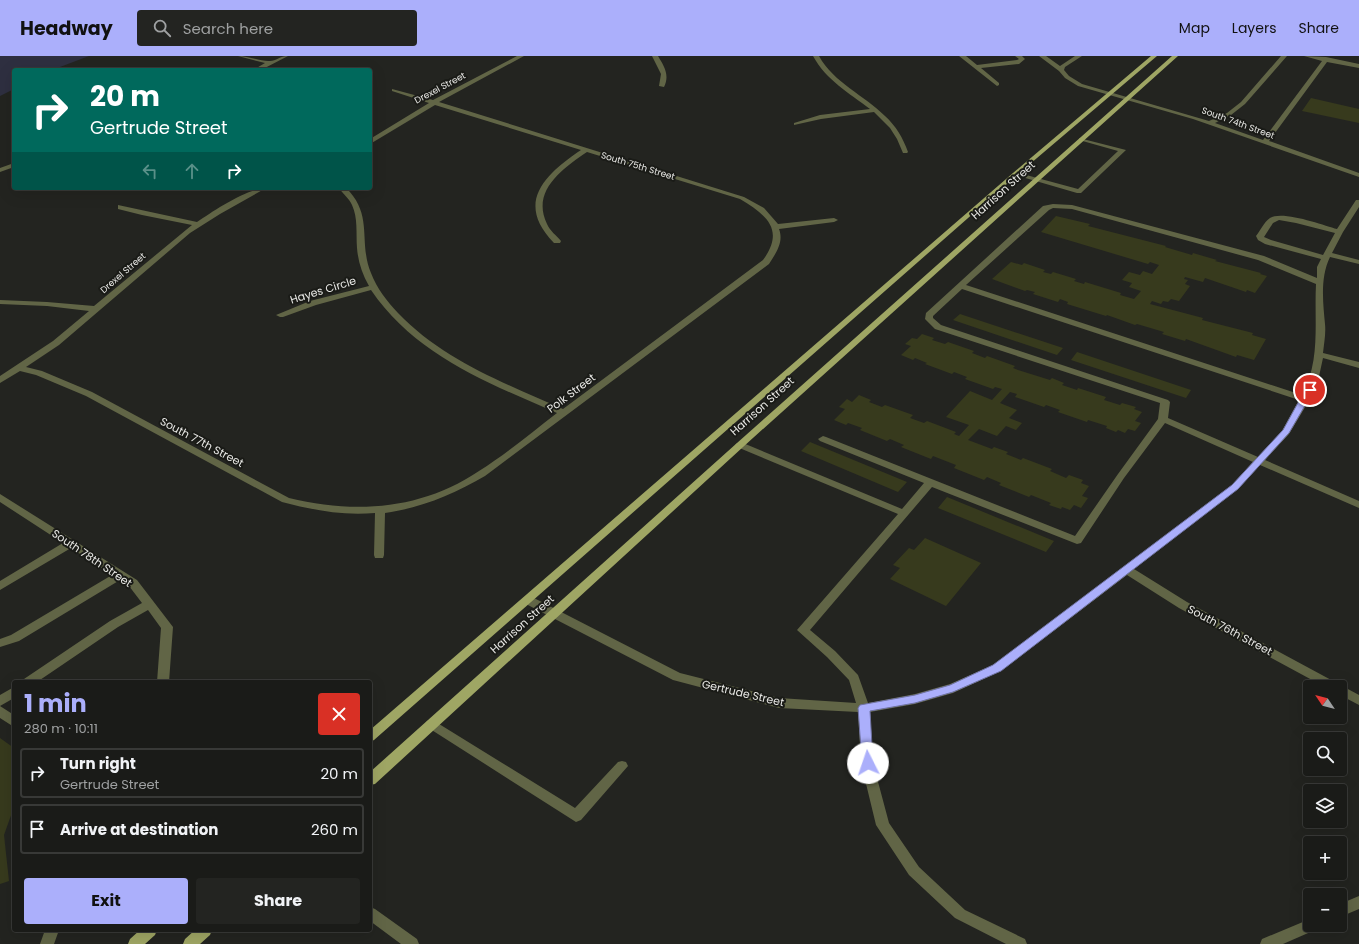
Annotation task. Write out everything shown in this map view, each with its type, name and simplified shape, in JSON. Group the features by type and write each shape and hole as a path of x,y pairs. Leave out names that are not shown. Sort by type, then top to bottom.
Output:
{"main road":[{"name":"Harrison Street","path":"372,735 1015,174 1154,56"},
{"name":"Harrison Street","path":"372,778 740,445 1175,56"},
{"path":"135,944 148,932"},
{"path":"190,944 203,932"}],"street":[{"path":"240,56 271,63"},
{"path":"260,68 285,56"},
{"name":"Drexel Street","path":"372,141 433,103 522,56"},
{"path":"655,56 664,71 665,78 662,86"},
{"path":"816,56 822,67 829,75 883,116 902,140 905,152"},
{"path":"962,56 997,84"},
{"path":"976,67 1019,62 1022,59 1018,56"},
{"name":"South 74th Street","path":"1042,56 1061,70 1067,77 1080,85 1209,123 1359,175"},
{"path":"1061,70 1063,66 1079,56"},
{"path":"1209,123 1229,114 1244,103 1284,56"},
{"path":"1307,56 1359,66"},
{"path":"1339,56 1337,58 1359,62"},
{"path":"1265,142 1326,60"},
{"name":"South 75th Street","path":"394,90 742,198 770,216 776,227"},
{"path":"796,124 820,117 875,110"},
{"path":"1015,174 1079,192 1123,150 1081,139"},
{"path":"557,241 544,226 540,217 539,204 541,194 547,180 555,171 585,150"},
{"path":"0,170 12,166"},
{"name":"Drexel Street","path":"0,380 56,343 187,231 243,197 259,190"},
{"path":"345,190 350,194 358,206 362,259 365,270 373,287 399,320 434,349 476,374 564,413"},
{"name":"Gertrude Street","path":"528,600 677,677 779,703 864,708 915,699 953,688 997,668 1235,487 1286,432 1314,381 1320,354 1322,326 1319,308 1319,282 1321,267 1339,232 1359,202"},
{"path":"824,439 1077,541 1121,476 1163,419 1165,402 938,327 929,319 929,315 1046,208 1053,206 1072,207 1261,258 1319,282"},
{"path":"121,207 142,213 198,224"},
{"path":"1339,232 1278,218 1272,220 1260,236 1263,240 1268,242 1326,256 1359,262"},
{"path":"776,227 834,220"},
{"name":"Polk Street","path":"380,510 401,508 442,496 462,487 482,474 766,262 773,254 777,246 778,231 776,227"},
{"path":"960,286 1305,399"},
{"name":"Hayes Circle","path":"280,315 313,303 373,287"},
{"path":"0,302 47,304 97,309"},
{"path":"1320,354 1359,365"},
{"name":"South 77th Street","path":"20,368 39,373 89,394 286,500 307,506 341,511 356,512 380,510"},
{"path":"1163,419 1359,505"},
{"path":"740,445 904,513"},
{"path":"931,482 803,630 831,654 854,678 864,708 868,763 883,825 914,871 960,914 1020,944"},
{"name":"South 78th Street","path":"0,497 132,583 167,627 163,680"},
{"path":"379,555 380,510"},
{"path":"0,586 71,543"},
{"name":"South 76th Street","path":"1127,570 1183,605 1322,680"},
{"path":"0,643 15,638 120,575"},
{"path":"31,680 114,624 149,604"},
{"path":"0,701 12,693"},
{"path":"1347,694 1359,700"},
{"path":"0,711 12,720"},
{"path":"431,724 576,816 622,766"},
{"path":"1347,908 1359,902"},
{"path":"372,914 412,944"},
{"path":"1267,944 1303,927"},
{"path":"47,944 51,932"}],"shaded area":[{"path":"0,56 89,56 57,68 12,68 12,90 0,96"}],"building":[{"path":"1311,98 1359,109 1359,123 1302,111"},
{"path":"1056,216 1090,224 1088,226 1166,246 1165,247 1192,255 1193,253 1267,276 1255,293 1247,290 1246,292 1205,278 1203,282 1185,277 1184,279 1188,280 1185,284 1190,286 1179,301 1171,299 1168,302 1163,301 1161,304 1152,301 1150,304 1203,318 1202,320 1253,333 1252,335 1266,339 1254,360 1237,355 1236,357 1186,339 1185,341 1162,334 1164,332 1137,324 1135,325 1107,315 1106,316 1067,304 1068,302 1060,299 1058,302 1033,294 1035,292 1025,291 992,279 1011,262 1022,265 1024,263 1045,270 1043,272 1051,274 1053,272 1076,279 1074,281 1084,284 1085,282 1121,293 1120,295 1134,299 1141,291 1129,287 1132,283 1122,280 1129,272 1140,275 1143,271 1152,274 1159,265 1150,262 1148,264 1041,232"},
{"path":"960,314 1063,348 1057,355 953,320"},
{"path":"922,334 934,338 932,340 945,344 948,342 974,351 972,353 985,358 987,356 1015,366 1013,368 1018,370 1050,380 1052,378 1064,383 1062,385 1077,390 1078,388 1106,397 1104,400 1120,405 1122,403 1136,407 1134,409 1142,412 1135,421 1141,423 1135,431 1128,429 1125,433 1118,430 1116,432 1106,428 1107,426 1088,420 1087,422 1058,412 1060,410 1046,405 1044,407 1015,397 1017,394 1010,392 1000,403 1017,410 1009,418 1022,423 1016,430 1006,426 997,436 979,429 968,440 992,449 994,447 1008,452 1006,454 1021,460 1023,458 1052,469 1050,471 1066,478 1069,475 1083,480 1081,483 1089,486 1082,496 1088,498 1081,508 1074,505 1070,510 1049,505 1051,503 1031,495 1029,497 999,485 1001,483 987,477 984,480 954,468 956,465 933,456 931,459 901,447 904,445 890,439 887,441 860,430 862,428 848,423 846,425 834,420 845,409 839,407 847,399 852,402 859,395 871,400 869,402 882,407 885,405 913,415 910,418 924,423 927,421 956,432 954,434 959,436 969,425 946,417 970,391 992,400 1002,389 995,387 993,389 965,379 967,377 954,372 952,374 925,364 927,363 915,358 913,360 901,355 911,346 905,344 912,338 917,339"},
{"path":"1077,352 1191,390 1186,398 1071,360"},
{"path":"810,442 907,482 898,492 801,451"},
{"path":"947,497 1054,541 1046,552 938,508"},
{"path":"925,538 981,563 946,606 890,579 900,568 893,565 909,548 914,550"},
{"path":"0,738 12,747 12,813 4,835 9,881 0,884"}],"route":[{"path":"868,763 864,708 915,699 953,688 997,668 1235,487 1286,432 1310,390"}]}
